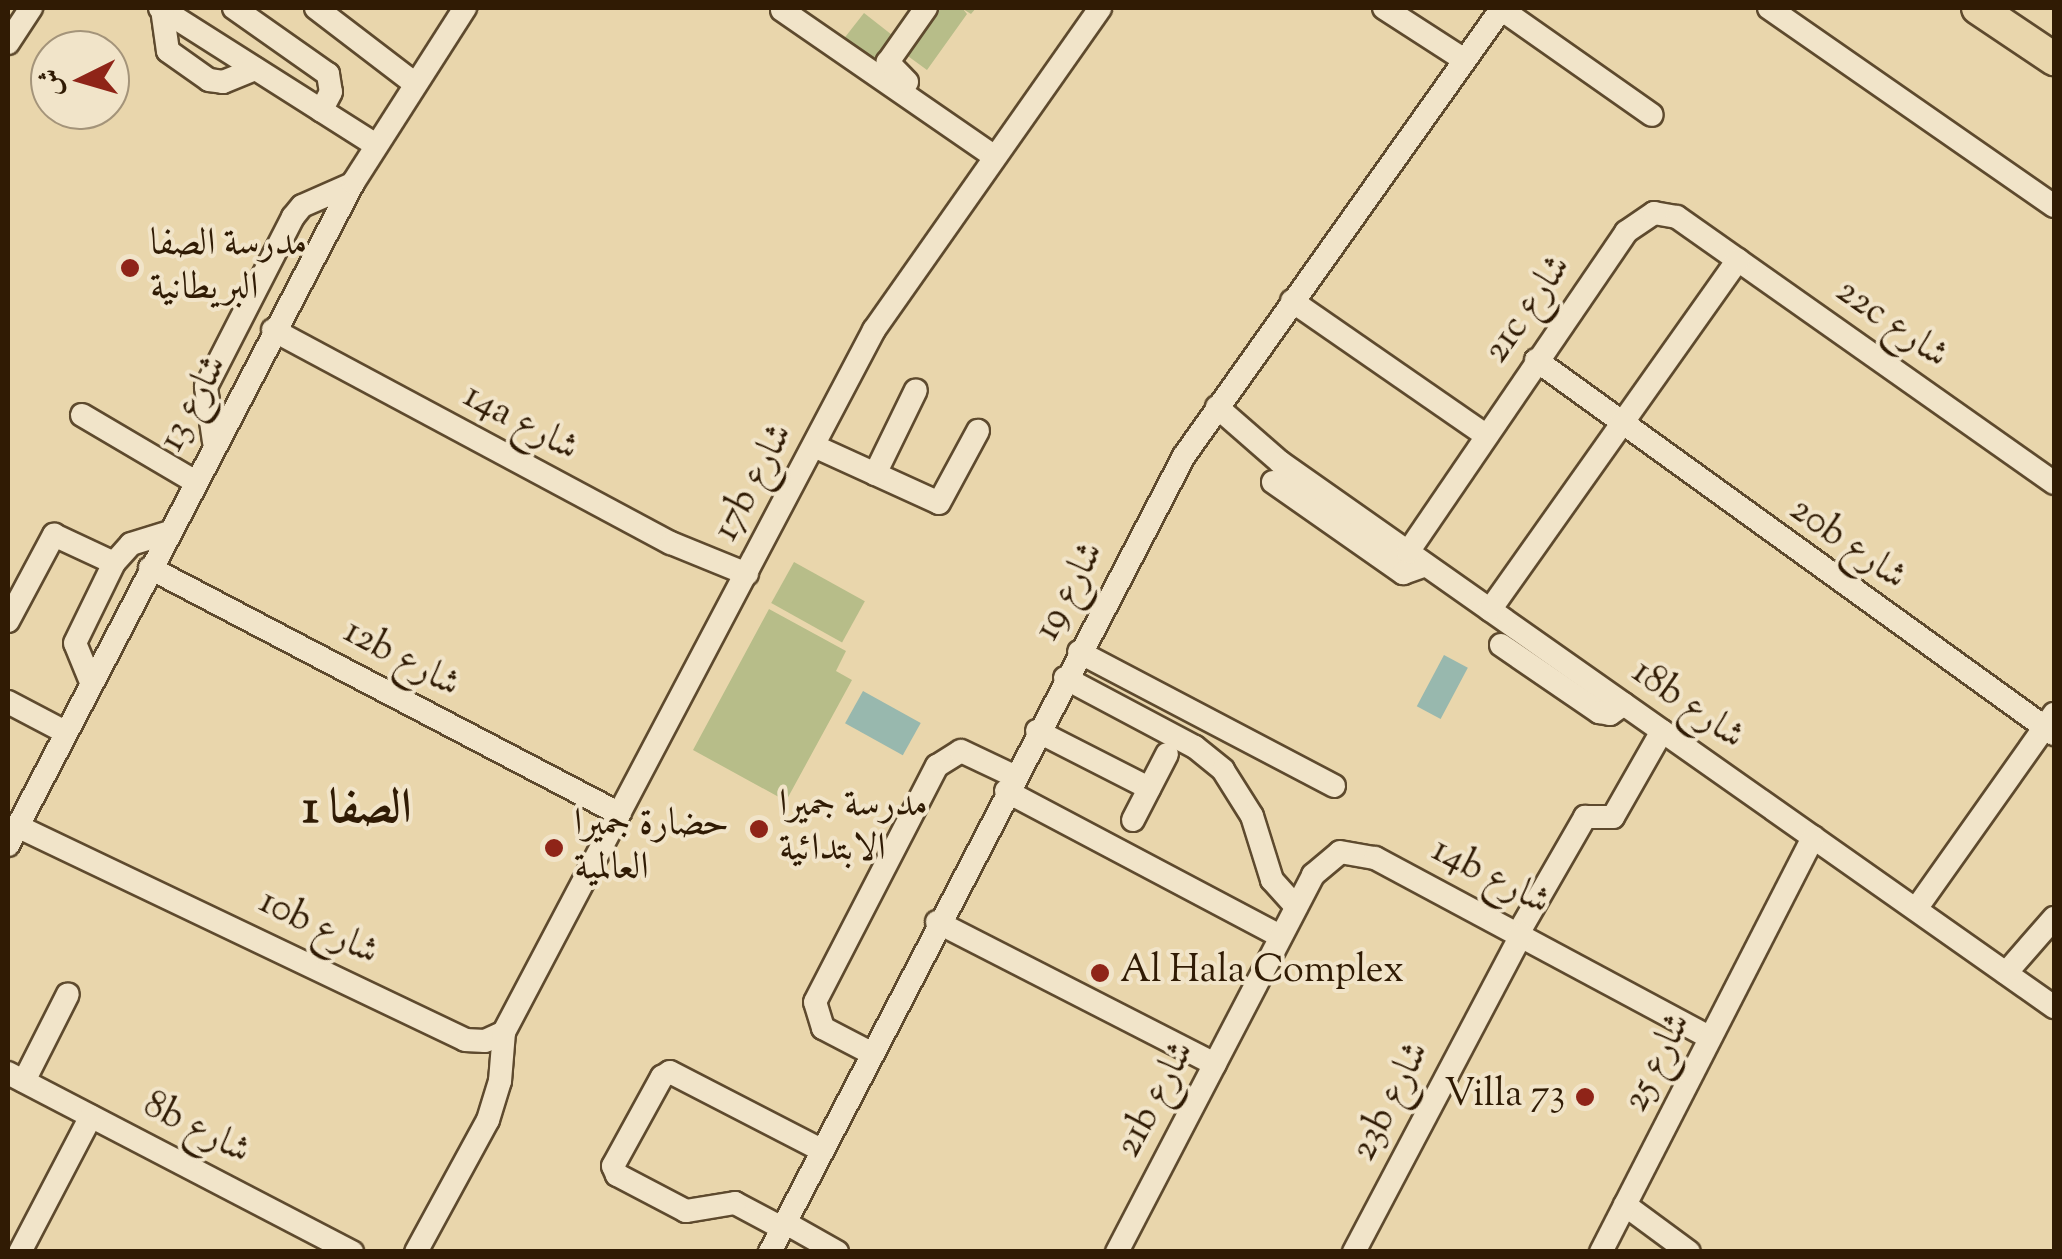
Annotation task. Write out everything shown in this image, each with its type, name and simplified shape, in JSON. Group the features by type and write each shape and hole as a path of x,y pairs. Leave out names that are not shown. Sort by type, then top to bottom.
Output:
{"highway":[{"path":"1978,8 2054,60"},
{"path":"2015,34 2054,81"}],"street":[{"path":"8,43 32,8"},
{"path":"161,8 166,46 175,58 218,83 256,70"},
{"path":"161,8 374,144"},
{"path":"234,8 328,74 331,92 320,111"},
{"path":"316,8 419,76"},
{"name":"شارع 13","path":"16,827 214,442 374,144 465,8"},
{"path":"926,8 889,68 997,151"},
{"name":"17b شارع","path":"509,1025 886,310 1100,8"},
{"path":"1502,8 1652,115"},
{"name":"شارع 19","path":"770,1252 819,1149 1064,678 1212,414 1502,8"},
{"path":"1769,8 2054,206"},
{"path":"782,10 997,151"},
{"path":"1389,11 1457,66"},
{"path":"214,442 206,386 293,218 302,206 353,183"},
{"name":"21c شارع","path":"1409,553 1448,486 1633,223 1654,213 1686,224"},
{"name":"22c شارع","path":"1686,224 2054,483"},
{"path":"1490,610 1738,260"},
{"path":"1292,301 1484,434"},
{"name":"14a شارع","path":"269,338 336,368 743,581"},
{"name":"20b شارع","path":"1530,368 2051,725"},
{"path":"875,474 916,390"},
{"name":"18b شارع","path":"1212,414 1277,472 1409,553 2054,1007"},
{"path":"81,419 192,485"},
{"path":"814,446 942,502 978,431"},
{"path":"1277,472 1403,573 1409,553"},
{"path":"90,682 75,644 114,562 130,544 167,533"},
{"path":"8,622 54,535 114,562"},
{"name":"12b شارع","path":"150,568 620,814"},
{"path":"1501,645 1599,712 1616,712 1624,704"},
{"path":"1078,652 1334,786"},
{"path":"1064,678 1195,748 1223,770 1252,816 1272,880 1296,907"},
{"path":"8,702 65,732"},
{"path":"1916,909 2051,725"},
{"name":"23b شارع","path":"1354,1252 1493,984 1516,931 1585,817 1614,817 1662,731"},
{"path":"1037,732 1149,788"},
{"path":"869,1052 823,1028 815,1002 938,766 962,751 1010,783 1280,936"},
{"path":"1132,820 1167,754"},
{"name":"10b شارع","path":"16,827 87,856 465,1040 485,1042 509,1025"},
{"name":"شارع 25","path":"1601,1252 1714,1031 1821,843"},
{"name":"14b شارع","path":"1313,875 1329,856 1364,853 1714,1031"},
{"name":"21b شارع","path":"1117,1252 1313,875"},
{"path":"2013,978 2054,918"},
{"path":"937,922 1215,1064"},
{"path":"2013,978 2054,932"},
{"path":"16,1077 68,994"},
{"path":"416,1252 488,1120 500,1082 509,1025"},
{"path":"819,1149 667,1072 613,1166 617,1175 686,1210 734,1203 837,1252"},
{"name":"8b شارع","path":"16,1077 352,1252"},
{"path":"20,1252 91,1116"},
{"path":"1620,1213 1678,1252"},
{"path":"1620,1213 1689,1252"}],"green space":[{"path":"932,8 976,8 971,14 963,9 967,14 927,70 901,51"},
{"path":"864,13 892,35 871,63 842,41"},
{"path":"794,562 865,601 842,642 771,603"},
{"path":"769,609 846,651 836,671 852,680 786,801 693,750"}],"water":[{"path":"1444,655 1468,668 1441,719 1417,706"},
{"path":"863,691 921,723 903,755 845,723"}],"place":[{"name":"مدرسة الصفا البريطانية","path":"130,268"},
{"name":"مدرسة جميرا الابتدائية","path":"759,829"},
{"name":"حضارة جميرا العالمية","path":"554,848"},
{"name":"Al Hala Complex","path":"1100,973"},
{"name":"Villa 73","path":"1585,1097"}],"district":[{"name":"الصفا 1","path":"357,811"}]}
